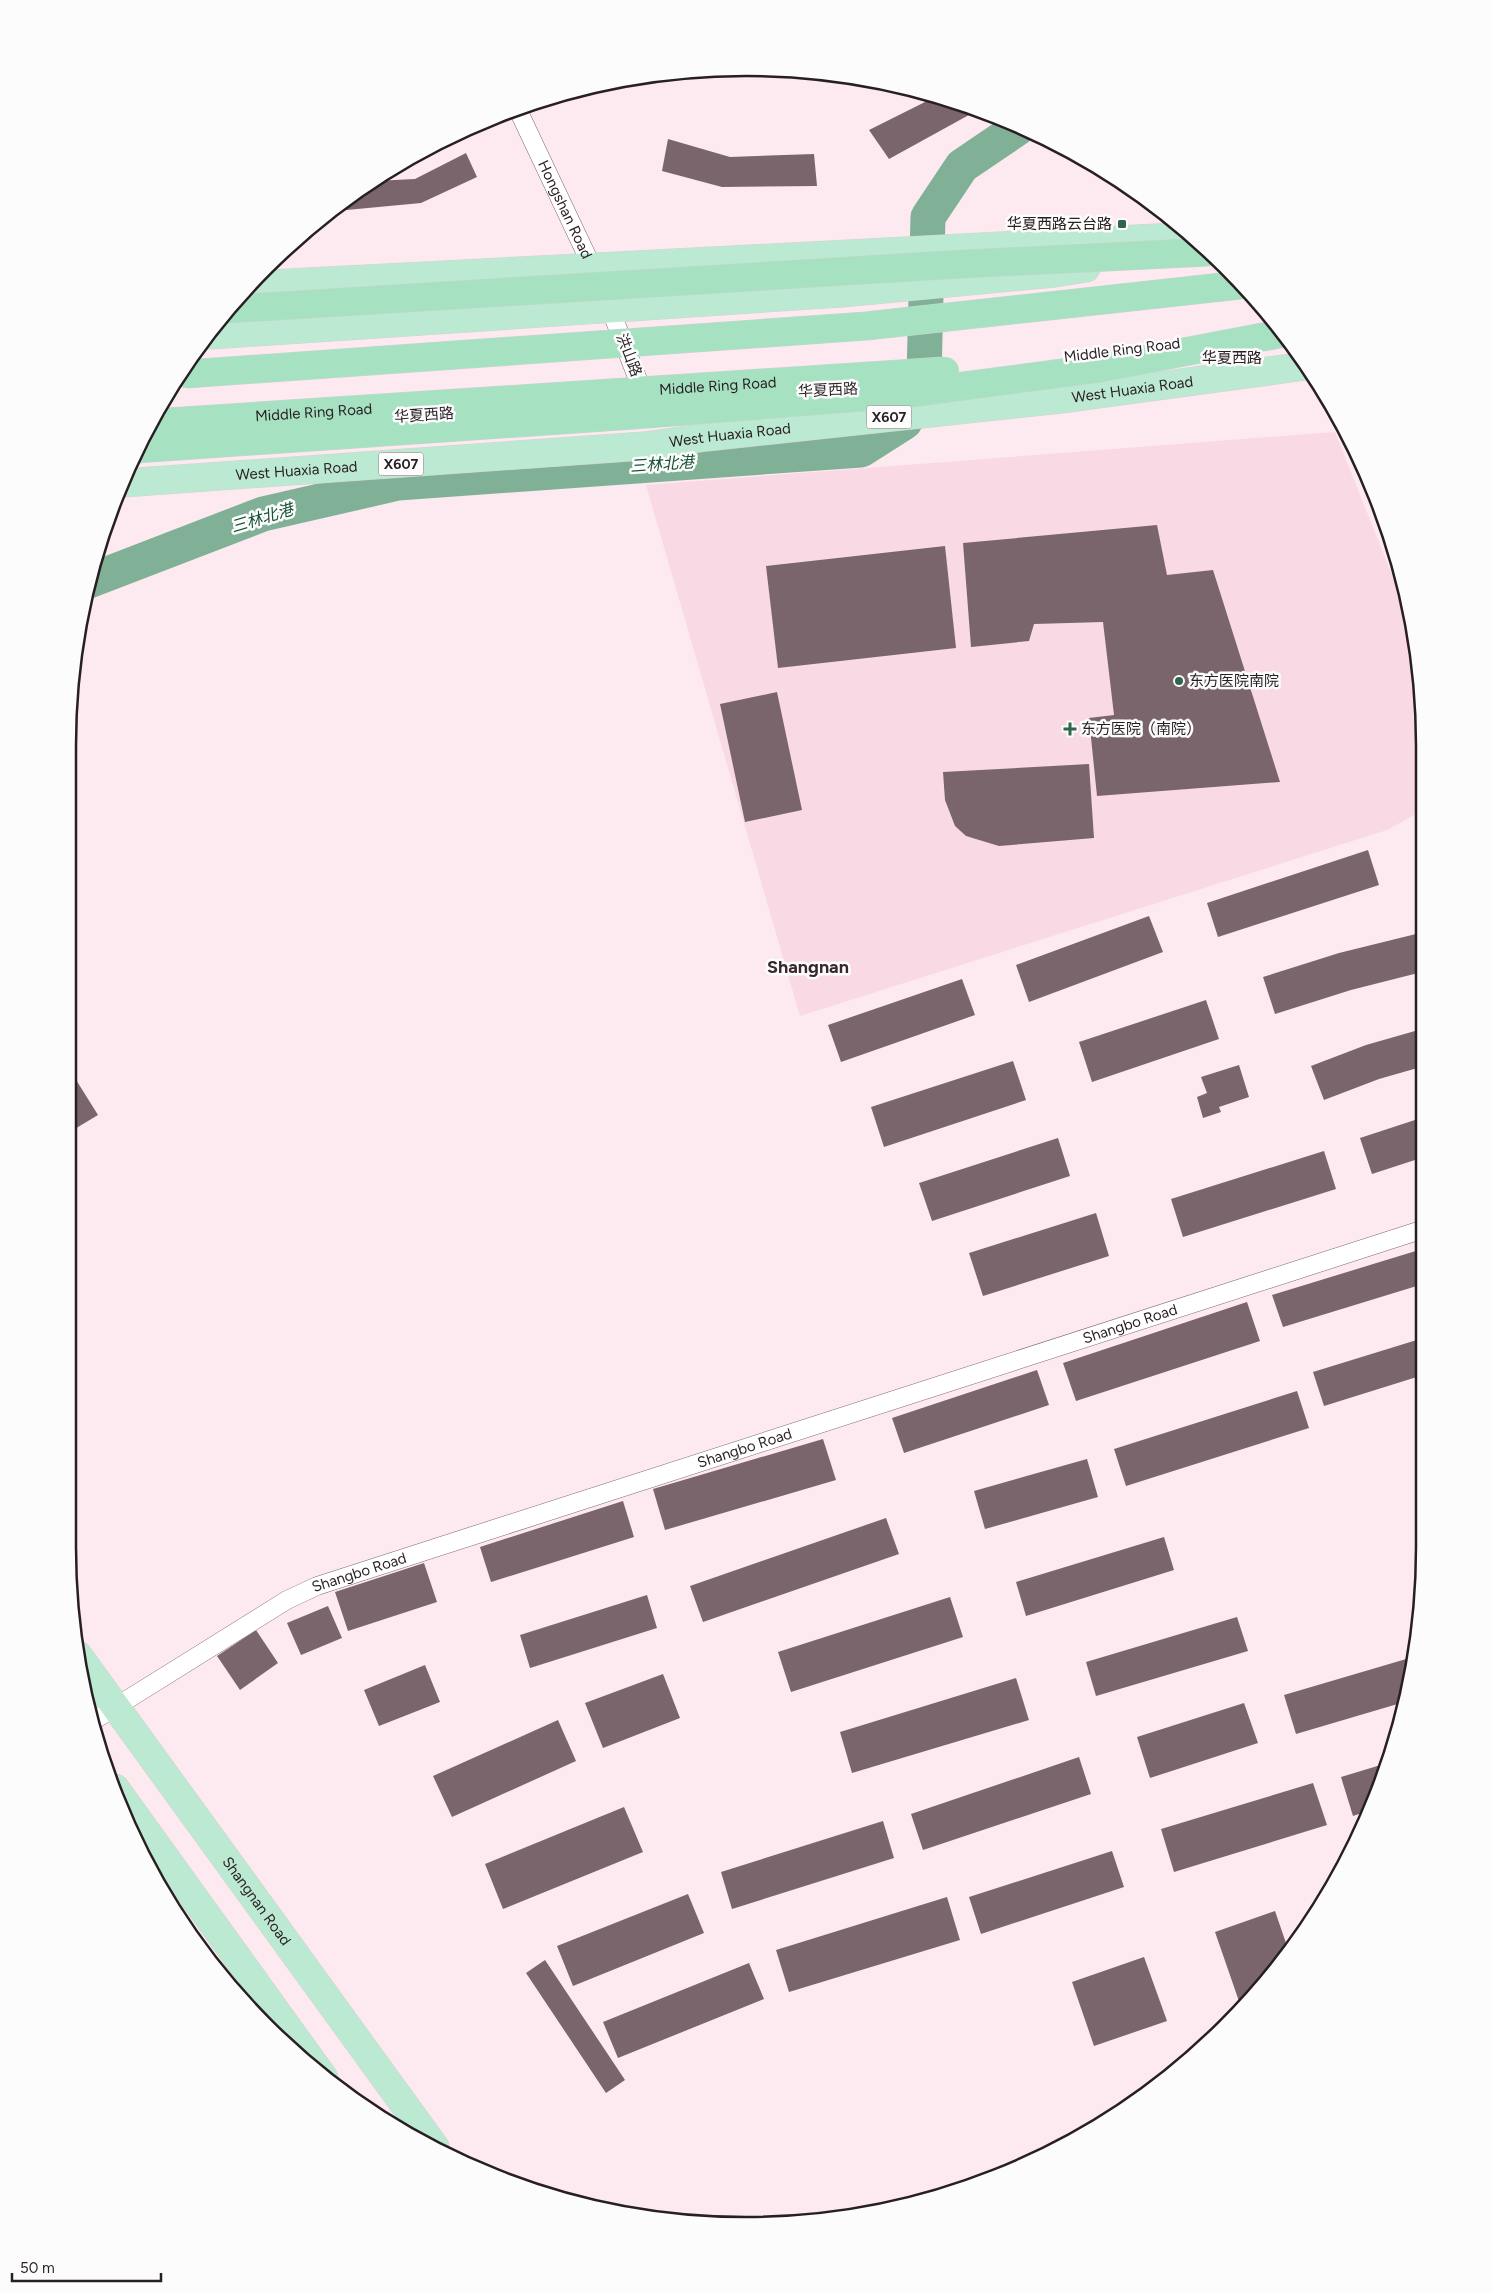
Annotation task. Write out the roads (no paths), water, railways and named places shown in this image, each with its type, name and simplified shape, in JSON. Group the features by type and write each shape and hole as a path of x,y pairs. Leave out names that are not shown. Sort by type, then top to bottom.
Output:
{"highway":[{"path":"238,308 1198,251"},
{"path":"189,374 866,326 1234,287"},
{"name":"Middle Ring Road","path":"160,423 922,373 1273,333"},
{"path":"146,448 634,415 903,394 1100,368 1274,334"}],"main road":[{"path":"260,284 1181,236"},
{"path":"218,335 611,310 842,293 1055,273 1199,252"},
{"name":"华夏西路","path":"155,432 895,386 1206,357 1291,358"},
{"name":"West Huaxia Road","path":"130,483 644,446 707,437 1070,398 1298,367"},
{"name":"Shangnan Road","path":"90,1682 104,1714 175,1786 426,2135"},
{"path":"129,1807 305,2052"}],"street":[{"name":"Hongshan Road","path":"521,116 593,267 611,310"},
{"name":"洪山路","path":"611,310 646,401"},
{"name":"Shangbo Road","path":"104,1714 287,1600 325,1583 1416,1232"}],"waterway":[{"name":"三林北港","path":"98,578 263,514 398,483 861,450 905,422 924,376 928,217 962,166 1013,132"}],"place":[{"name":"华夏西路云台路","path":"1122,224"},
{"name":"东方医院南院","path":"1179,681"},
{"name":"东方医院（南院）","path":"1070,729"}],"district":[{"name":"Shangnan","path":"808,967"}]}
